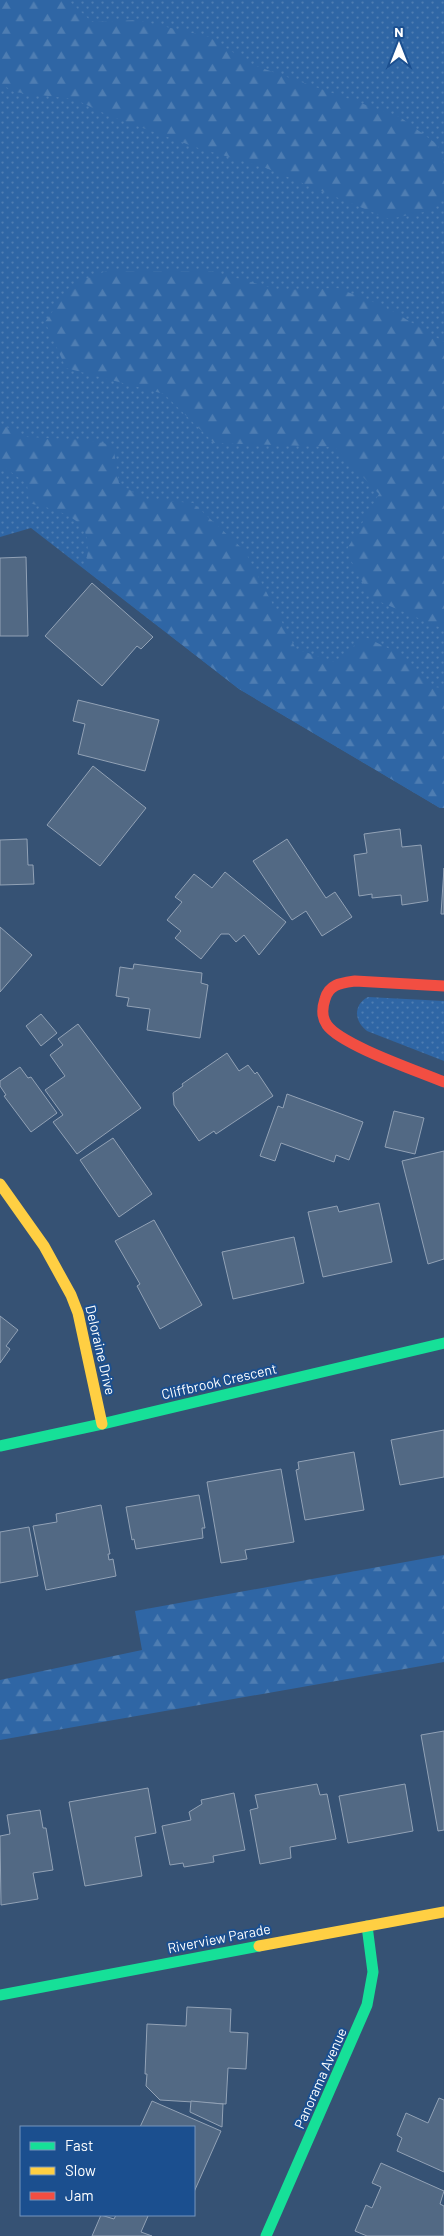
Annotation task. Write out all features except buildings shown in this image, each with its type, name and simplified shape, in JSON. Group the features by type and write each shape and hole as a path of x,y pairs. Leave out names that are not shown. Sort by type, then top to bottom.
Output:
{"street":[{"path":"444,986 343,982 332,987 327,994 323,1012 324,1022 344,1040 444,1082"},
{"name":"Deloraine Drive","path":"0,1184 48,1251 72,1296 78,1313 102,1424"},
{"name":"Cliffbrook Crescent","path":"0,1446 102,1424 444,1343"},
{"name":"Riverview Parade","path":"0,1995 444,1912"},
{"name":"Panorama Avenue","path":"266,2236 368,2004 373,1972 367,1926"}],"green space":[{"path":"0,0 444,0 444,808 440,808 239,689 31,528 0,537"},
{"path":"0,0 68,0 92,22 137,20 209,37 253,65 400,117 438,145 444,164 444,195 434,210 389,219 266,168 195,147 110,116 74,99 14,92 0,83"},
{"path":"106,271 211,271 279,290 337,288 384,306 444,342 444,625 439,627 371,598 346,551 379,494 335,447 214,443 164,394 66,368 45,322 71,285"},
{"path":"0,424 27,437 87,440 113,445 119,483 144,499 193,503 245,551 296,649 338,663 363,636 394,651 433,687 444,688 444,808 440,808 239,689 86,570 88,550 84,530 78,523 63,513 29,503 27,484 0,464"},
{"path":"368,997 444,1001 444,1061 367,1031 360,1023 357,1013 360,1004"},
{"path":"444,1555 444,1662 0,1740 0,1680 142,1650 135,1611"}],"traffic: fast":[{"path":"0,1446 102,1424 444,1343"},
{"path":"266,2236 367,2005 373,1972 367,1926"},
{"path":"0,1995 259,1946"}],"traffic: slow":[{"path":"0,1184 44,1246 71,1295 78,1313 102,1424"},
{"path":"259,1946 444,1912"}],"traffic: jam":[{"path":"444,986 355,981 336,985 329,990 323,1009 323,1016 327,1025 335,1033 348,1041 381,1057 444,1082"}]}
